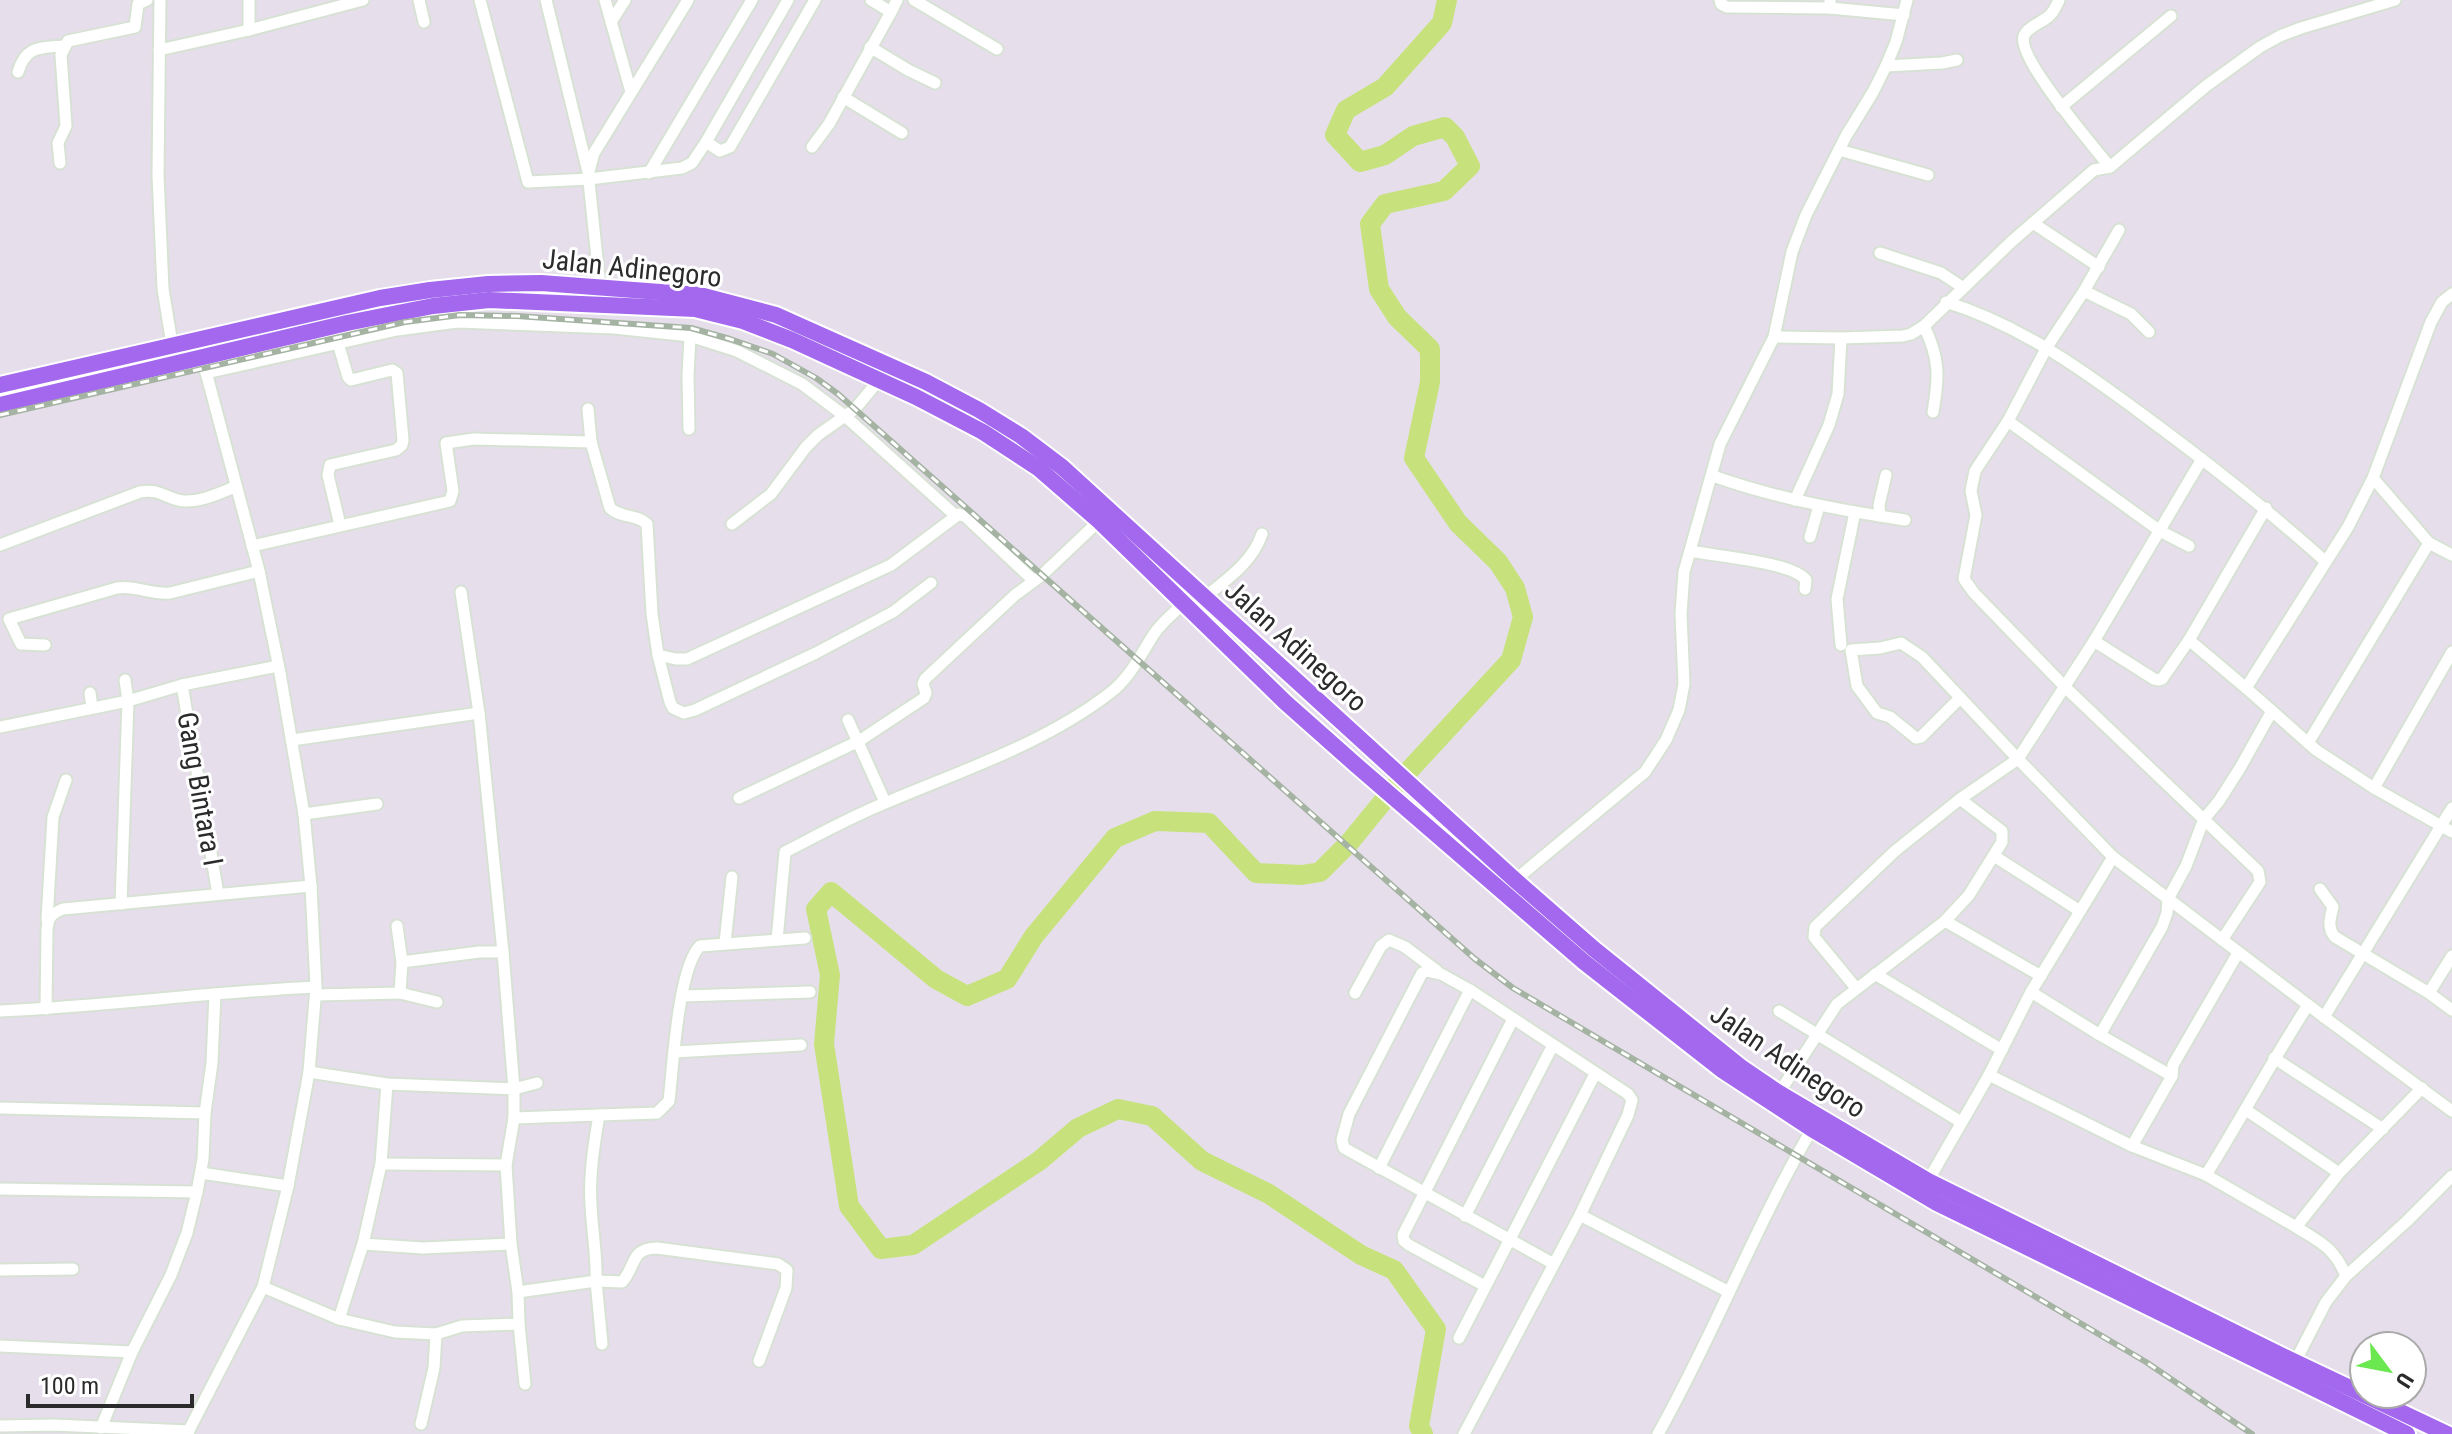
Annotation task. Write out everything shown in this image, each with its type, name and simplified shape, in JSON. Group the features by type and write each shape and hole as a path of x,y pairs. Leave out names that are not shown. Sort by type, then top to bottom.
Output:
{"highway":[{"name":"Jalan Adinegoro","path":"0,385 314,312 346,314 430,290 488,284 541,283 700,295 776,315 926,382 979,410 1062,467 1132,541 1151,571 1285,702 1356,765 1418,819 1589,955 1742,1068 1928,1181 2295,1362 2383,1413 2407,1434"},
{"path":"0,405 204,365 319,329 346,314 489,300 695,309 743,321 792,340 983,432 1038,468 1099,521 1132,541"},
{"path":"314,312 320,313 322,318 319,329"},
{"name":"Jalan Adinegoro","path":"1132,541 1164,559 1515,880 1589,955 1722,1070 1812,1129 1937,1203 2383,1413 2447,1434"},
{"path":"1151,571 1152,563 1157,558 1164,559"}],"street":[{"path":"60,163 58,143 66,129 61,55 64,46 68,41 135,27 138,4 147,0"},
{"path":"160,0 158,175 163,289 172,344"},
{"path":"249,0 249,30"},
{"path":"159,50 363,0"},
{"path":"419,0 424,22"},
{"path":"480,0 528,182 649,173 688,166 713,146 788,0"},
{"path":"546,0 589,176 600,287"},
{"path":"605,0 631,92"},
{"path":"611,22 625,0"},
{"path":"589,176 594,153 688,0"},
{"path":"649,173 752,0"},
{"path":"713,146 730,147 815,0"},
{"path":"871,0 891,12"},
{"path":"812,147 829,124 897,0"},
{"path":"914,0 997,49"},
{"path":"1720,0 1727,7 1830,4 1904,15"},
{"path":"1515,880 1645,772 1666,740 1679,710 1684,684 1681,614 1684,572 1720,444 1774,337 1792,252 1806,215 1886,66 1907,0"},
{"path":"2059,0 2048,17 2026,33 2024,40 2030,57 2061,107 2110,167"},
{"path":"1774,337 1841,338 1911,334 1924,326 1962,287 2094,170 2110,167 2206,86 2260,47 2301,28 2395,0"},
{"path":"2061,107 2171,16"},
{"path":"18,72 21,61 32,50 64,46"},
{"path":"870,47 935,83"},
{"path":"1886,66 1957,60"},
{"path":"843,97 902,133"},
{"path":"1839,150 1928,175"},
{"path":"2033,223 2099,267"},
{"path":"2119,230 2047,347 2008,421 1975,471 1971,491 1976,515 1964,579 2065,687 2258,871 2260,882 2222,940"},
{"path":"1880,253 1941,273 1962,287"},
{"path":"2084,291 2131,314 2149,332"},
{"path":"2246,688 2348,527 2373,478 2431,322 2442,302 2452,294"},
{"path":"1946,302 1973,311 2047,347 2107,388 2266,508 2325,561"},
{"path":"0,1426 188,1432 263,1287 288,1186 309,1072 316,991 304,814 259,571 204,365 457,322 583,326 690,336 737,351 802,384 846,417 956,516"},
{"path":"1924,326 1938,366 1933,412"},
{"path":"689,429 690,336"},
{"path":"1795,500 1829,425 1838,394 1841,338"},
{"path":"338,343 351,380 392,370 397,373 403,440 396,450 330,465 328,475 340,525"},
{"path":"732,524 771,494 818,435 846,417 879,380"},
{"path":"588,409 591,442 610,508 647,524 652,614 658,655 673,708 684,713 695,710 816,653 893,612 931,583"},
{"path":"2008,421 2160,531 2189,546"},
{"path":"252,546 450,501 453,491 446,443 474,439 591,442"},
{"path":"1856,988 1814,937 1815,927 1887,858 1960,799 2018,759 2094,641 2202,459"},
{"path":"1880,516 1879,505 1886,475"},
{"path":"1713,476 1755,491 1819,506 1905,520"},
{"path":"2373,478 2429,543 2452,555"},
{"path":"0,545 140,492 158,491 185,501 204,499 235,487"},
{"path":"1810,537 1819,506"},
{"path":"2094,641 2159,680 2189,640 2266,508"},
{"path":"1841,645 1837,599 1855,512"},
{"path":"658,655 687,659 789,613 891,565 959,514 966,517 1034,581"},
{"path":"739,798 859,741 924,698 925,679 1099,521"},
{"path":"1204,598 1249,558 1262,534"},
{"path":"2308,743 2429,543"},
{"path":"1690,551 1757,562 1798,573 1806,580 1805,589"},
{"path":"45,645 21,644 9,619 117,588 170,593 259,571"},
{"path":"461,592 479,713 503,952 514,1089 514,1118 506,1165 525,1384"},
{"path":"777,940 785,852 885,802 1023,747 1111,692 1139,660 1159,627 1184,603"},
{"path":"2189,640 2308,743 2374,788 2447,829"},
{"path":"1960,698 1921,737 1916,738 1890,717 1877,713 1857,686 1851,650 1901,643 1922,657 2113,857 2452,1111"},
{"path":"2374,788 2452,652"},
{"path":"0,727 278,666"},
{"path":"121,904 128,701 125,680"},
{"name":"Gang Bintara I","path":"182,685 218,894"},
{"path":"90,693 92,708"},
{"path":"2100,1035 2162,927 2168,899 2186,866 2204,819 2240,768 2272,711"},
{"path":"292,740 479,713"},
{"path":"848,720 885,802"},
{"path":"46,1009 53,817 66,780"},
{"path":"1779,1093 1837,1004 1945,921 1969,895 1994,856 2002,842 2002,831 1960,799"},
{"path":"304,814 377,804"},
{"path":"2324,1017 2447,829 2452,808"},
{"path":"1994,856 2080,911"},
{"path":"1928,1181 1989,1075 2031,992 2113,857"},
{"path":"725,943 732,877"},
{"path":"47,920 51,913 63,909 311,886"},
{"path":"2320,889 2333,907 2329,924 2331,932 2362,955 2429,993 2452,1010"},
{"path":"1945,921 2041,976"},
{"path":"397,926 402,962 400,993"},
{"path":"514,1118 657,1113 669,1101 682,996 694,952 700,946 805,938"},
{"path":"1355,993 1381,946 1389,940 1405,947 1441,974 1628,1094 1632,1100 1632,1107 1580,1215 1464,1434"},
{"path":"402,962 503,952"},
{"path":"2132,1146 2172,1076 2173,1065 2238,953"},
{"path":"2429,993 2452,956"},
{"path":"1441,974 1427,971 1419,977 1349,1114 1343,1131 1344,1148 1554,1264"},
{"path":"1875,974 2002,1050"},
{"path":"1379,1168 1470,990"},
{"path":"0,1011 215,994 316,991 400,993 437,1002"},
{"path":"682,996 810,992"},
{"path":"2031,992 2172,1076"},
{"path":"101,1428 187,1233 201,1173 215,994"},
{"path":"2206,1175 2308,1005"},
{"path":"1779,1011 1961,1122"},
{"path":"1485,1286 1404,1241 1405,1228 1513,1019"},
{"path":"674,1052 801,1045"},
{"path":"1465,1216 1553,1045"},
{"path":"2274,1058 2383,1129"},
{"path":"309,1072 387,1084 514,1089 537,1083"},
{"path":"1459,1338 1595,1074"},
{"path":"1989,1075 2132,1146 2206,1175 2332,1251 2346,1276"},
{"path":"339,1319 363,1244 381,1164 387,1084"},
{"path":"2296,1227 2339,1173 2422,1088"},
{"path":"0,1108 205,1113"},
{"path":"2246,1110 2339,1173"},
{"path":"599,1115 591,1168 591,1205 602,1344"},
{"path":"1658,1434 1812,1129"},
{"path":"381,1164 506,1165"},
{"path":"201,1173 288,1186"},
{"path":"2295,1362 2326,1302 2346,1276 2452,1176"},
{"path":"0,1189 197,1192"},
{"path":"1580,1215 1729,1292"},
{"path":"363,1244 423,1248 511,1244"},
{"path":"518,1292 596,1281 622,1282 638,1254 649,1248 778,1264 789,1275 759,1361"},
{"path":"0,1270 73,1269"},
{"path":"263,1287 339,1319 395,1332 436,1334 462,1326 519,1324"},
{"path":"421,1424 434,1368 436,1334"},
{"path":"0,1346 132,1352"}],"waterway":[{"path":"1423,1434 1419,1426 1436,1329 1394,1270 1361,1255 1269,1194 1202,1161 1152,1116 1118,1109 1078,1128 1039,1161 913,1245 881,1249 849,1206 824,1044 830,975 816,909 831,892 936,979 967,996 1007,979 1034,936 1115,838 1155,821 1209,823 1256,873 1302,875 1320,872 1511,660 1523,617 1515,588 1498,562 1458,523 1414,458 1430,382 1430,349 1397,317 1379,289 1370,224 1385,204 1444,191 1470,166 1455,137 1445,127 1413,136 1385,155 1360,162 1335,135 1346,110 1385,87 1442,23 1447,0"}],"railway":[{"path":"0,415 405,322 460,315 691,328 773,354 838,394 1475,959 1513,988 2146,1362 2252,1434"}]}
